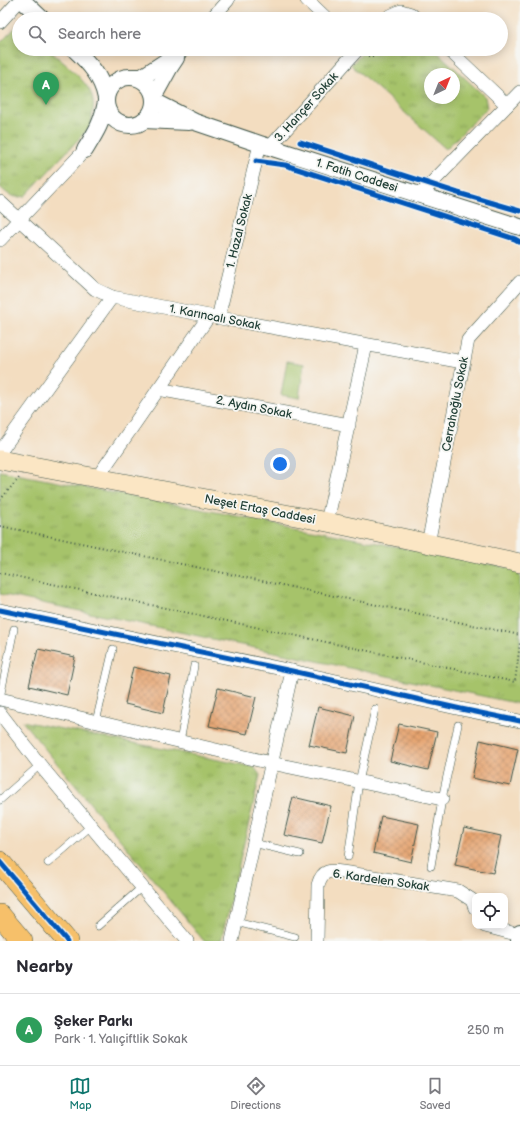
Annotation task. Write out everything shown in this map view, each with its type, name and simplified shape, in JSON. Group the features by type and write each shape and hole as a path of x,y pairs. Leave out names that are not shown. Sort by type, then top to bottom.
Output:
{"main road":[{"name":"Neşet Ertaş Caddesi","path":"0,460 327,522 520,563"},
{"path":"0,862 67,941"},
{"path":"0,914 22,941"}],"street":[{"path":"0,22 21,0 34,12"},
{"path":"217,12 228,0"},
{"path":"307,0 320,12"},
{"path":"82,56 98,76 104,87 109,114 118,122 131,125 138,124 149,116 154,99 170,67 178,56"},
{"path":"83,56 111,74 120,77 142,77 173,56"},
{"name":"3. Hançer Sokak","path":"265,146 358,56"},
{"path":"455,56 507,106"},
{"path":"85,150 104,116 108,91 118,80 129,77 140,79 151,89 154,99 195,122"},
{"path":"420,195 520,92"},
{"path":"144,120 195,122"},
{"name":"1. Fatih Caddesi","path":"195,122 265,146 520,227"},
{"path":"0,240 85,150 102,137 124,124"},
{"name":"1. Hazal Sokak","path":"214,317 265,146"},
{"name":"1. Karıncalı Sokak","path":"0,202 95,290 112,296 214,317 463,362"},
{"name":"Cerrahoğlu Sokak","path":"428,544 468,340 520,282"},
{"path":"0,452 112,296"},
{"path":"97,478 158,389 214,317"},
{"path":"327,522 366,345"},
{"name":"2. Aydın Sokak","path":"158,389 349,425"},
{"path":"0,610 292,671 520,721"},
{"path":"232,941 292,671"},
{"path":"0,699 271,763 442,799"},
{"path":"0,713 90,826 187,941"},
{"name":"6. Kardelen Sokak","path":"317,941 318,885 320,878 325,872 332,871 349,873 458,891 472,900"},
{"path":"499,929 520,934 519,941"}],"lane":[{"path":"0,699 14,629"},
{"path":"96,722 113,649"},
{"path":"180,742 194,666"},
{"path":"348,858 359,782 375,709"},
{"path":"431,866 442,799 458,725"},
{"path":"0,800 40,765"},
{"path":"48,863 90,826"},
{"path":"253,843 300,854"},
{"path":"98,926 142,887"},
{"path":"236,922 295,937"}],"path":[{"path":"0,500 30,466"},
{"path":"0,526 520,635"},
{"path":"0,572 515,682 520,643"}],"green space":[{"path":"12,31 12,56 56,56 79,77 92,96 93,112 90,127 25,196 14,197 0,187 0,43"},
{"path":"359,56 441,56 454,68 424,68 424,104 460,104 460,73 485,97 487,108 446,149 351,65"},
{"path":"287,361 304,364 299,398 281,395"},
{"path":"0,471 520,570 520,704 0,594"},
{"path":"22,721 254,767 260,775 221,941 204,941"}],"building":[{"path":"38,649 75,657 67,695 29,686"},
{"path":"133,667 171,676 163,713 125,704"},
{"path":"218,688 256,697 247,734 209,726"},
{"path":"318,707 355,716 347,753 309,745"},
{"path":"399,724 437,732 428,770 390,761"},
{"path":"480,740 518,749 510,786 472,778"},
{"path":"293,797 331,806 322,843 284,835"},
{"path":"381,816 419,824 411,862 373,853"},
{"path":"464,828 501,836 493,873 455,865"}],"cycle path":[{"path":"300,142 458,193 520,211"},
{"path":"256,161 285,165 515,239 520,242"},
{"path":"0,610 292,671 520,721"},
{"path":"0,862 67,941"}],"place":[{"name":"Şeker Parkı","path":"46,105"}]}
